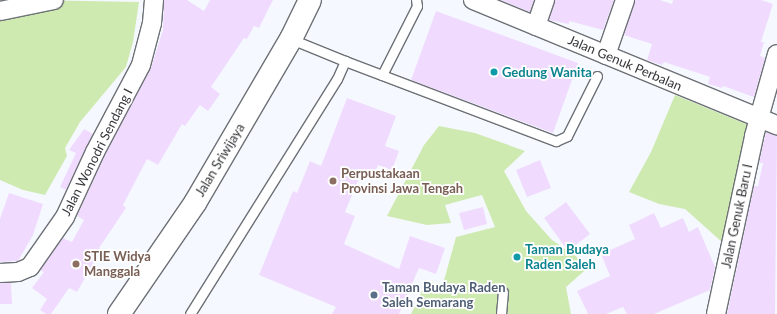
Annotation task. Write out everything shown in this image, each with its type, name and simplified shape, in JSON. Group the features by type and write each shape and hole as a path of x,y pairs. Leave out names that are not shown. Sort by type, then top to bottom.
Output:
{"main road":[{"name":"Jalan Sriwijaya","path":"119,314 195,203 291,39 310,0"}],"street":[{"path":"1,7 54,0"},
{"name":"Jalan Wonodri Sendang I","path":"0,272 18,272 30,267 65,217 95,152 141,65 152,23 154,0"},
{"path":"536,26 545,0"},
{"path":"606,55 625,0"},
{"name":"Jalan Genuk Perbalan","path":"482,2 536,26 777,125"},
{"name":"Jalan Genuk Baru I","path":"716,314 758,118 777,54"}],"lane":[{"path":"382,75 417,6 416,0"},
{"path":"291,39 556,141 567,136 596,76"},
{"path":"190,314 337,79 345,61"},
{"path":"501,314 503,292"}],"green space":[{"path":"32,0 139,2 133,42 126,67 80,122 65,148 67,156 45,195 23,190 0,180 0,16"},
{"path":"675,95 751,126 734,184 723,243 685,209 659,204 629,192 651,152"},
{"path":"439,126 475,133 525,151 504,171 526,211 552,240 590,266 566,287 571,314 411,314 426,282 443,284 456,237 495,227 482,195 445,205 451,223 427,225 387,216 424,145"}],"building":[{"path":"164,0 187,0 204,11 210,0 273,0 259,28 254,26 247,39 244,38 211,87 220,94 208,111 200,105 185,126 182,124 158,165 147,159 123,205 126,208 99,248 101,250 77,292 69,288 51,314 46,314 40,310 47,299 32,288 44,272 40,270 63,238 72,242 84,220 77,216 104,157 151,68 163,30"},
{"path":"501,0 534,0 530,12"},
{"path":"555,0 614,0 603,30 569,21 569,24 549,20"},
{"path":"635,0 660,0 672,4 673,0 761,0 773,4 761,42 764,42 760,56 765,58 754,97 723,86 722,88 708,84 710,77 664,62 662,65 647,60 652,44 624,35"},
{"name":"Gedung Wanita","path":"436,11 578,63 553,133 411,80"},
{"path":"347,98 396,116 385,146 399,151 392,170 378,165 374,175 362,171 345,212 355,216 344,244 399,269 410,236 445,248 436,274 419,268 399,314 332,314 336,307 259,275 293,191 297,193 310,161 321,166"},
{"path":"84,129 93,134 66,190 60,187 76,153 69,150"},
{"path":"766,132 777,135 775,314 727,314 754,186 758,186 763,163 759,163"},
{"path":"540,160 551,188 527,197 516,170"},
{"path":"9,193 43,204 33,235 18,261 0,262 0,219"},
{"path":"566,202 590,234 568,251 544,218"},
{"path":"483,207 487,224 464,230 459,213"},
{"path":"654,213 661,228 683,218 689,232 698,227 715,267 710,290 654,314 627,314 623,307 606,314 588,314 577,291 610,276 601,254 635,239 629,225"},
{"path":"0,283 11,283 12,304 0,304"}],"place":[{"name":"Gedung Wanita","path":"494,72"},
{"name":"Perpustakaan Provinsi Jawa Tengah","path":"333,181"},
{"name":"Taman Budaya Raden Saleh","path":"517,257"},
{"name":"STIE Widya Manggala","path":"76,264"},
{"name":"Taman Budaya Raden Saleh Semarang","path":"374,295"}]}
